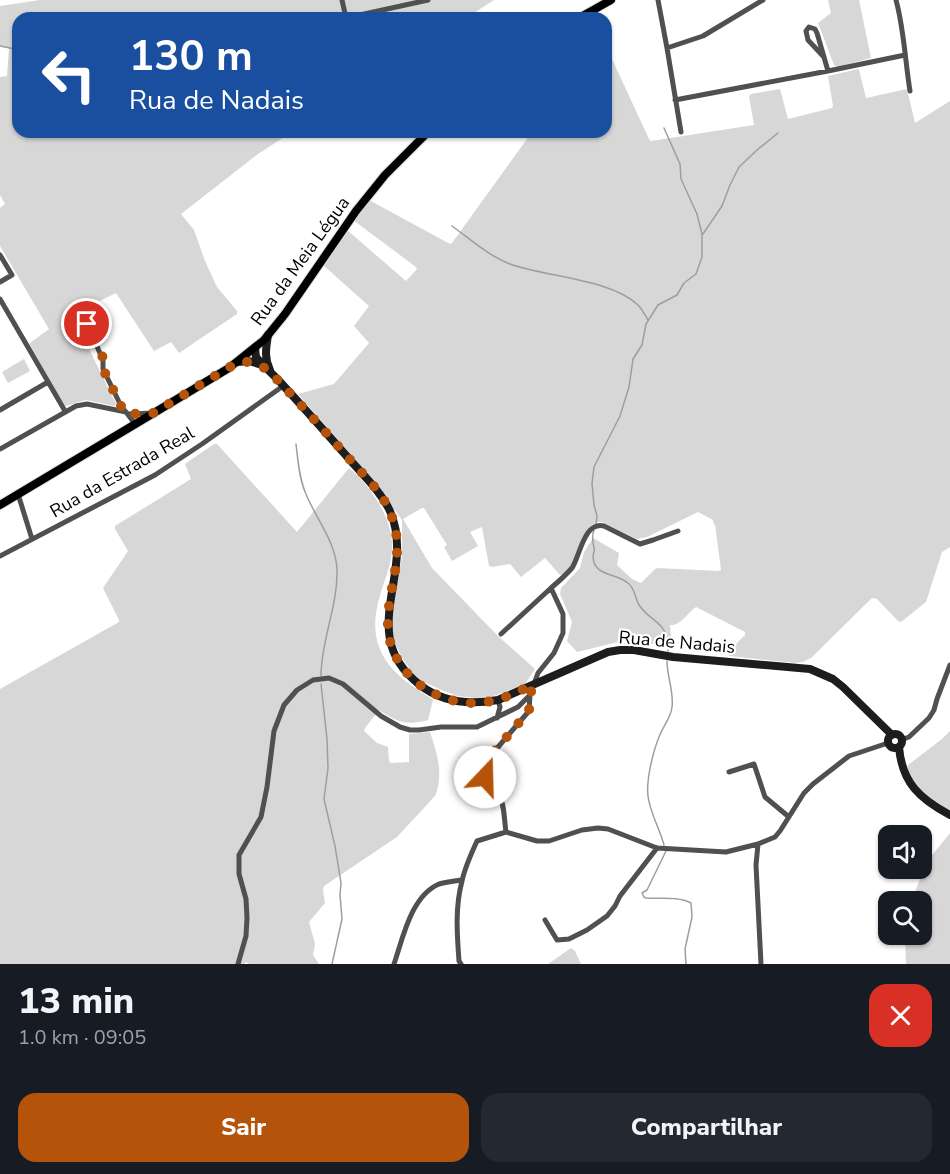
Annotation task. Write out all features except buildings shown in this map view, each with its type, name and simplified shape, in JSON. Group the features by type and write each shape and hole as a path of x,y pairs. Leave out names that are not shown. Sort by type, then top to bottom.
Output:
{"main road":[{"path":"590,12 611,0"},
{"name":"Rua da Meia Légua","path":"0,505 238,362 256,347 285,314 356,211 385,175 422,138"}],"street":[{"path":"373,12 428,0"},
{"path":"658,0 681,132"},
{"path":"667,48 703,36 763,0"},
{"path":"896,0 902,21 910,90"},
{"path":"823,56 808,40 806,31 809,27 815,29 817,33 828,72"},
{"path":"675,100 828,72 905,55"},
{"path":"0,255 12,275 0,282"},
{"path":"0,269 6,266"},
{"path":"0,299 65,411"},
{"path":"87,324 104,360 103,369 122,408 137,423"},
{"name":"Rua de Nadais","path":"265,363 268,335"},
{"name":"Rua de Nadais","path":"256,347 254,352 256,357 265,363 272,374 378,491 390,512 396,531 398,557 388,616 388,632 399,663 410,677 431,693 467,703 484,703 498,700 608,652 634,650 673,657 810,669 833,679 859,701 892,735"},
{"path":"238,362 265,363"},
{"path":"0,410 48,382"},
{"name":"Rua da Estrada Real","path":"0,556 155,474 284,386"},
{"path":"1,447 76,406 87,404 129,413 154,413"},
{"path":"123,431 129,413"},
{"path":"18,494 32,539"},
{"path":"501,634 573,566 581,546 594,527 604,526 640,544 678,531"},
{"path":"506,832 499,794 485,777 484,767 492,754 529,711 533,685 538,674 554,653 563,633 563,614 552,588"},
{"path":"888,744 893,748 929,718 950,665"},
{"path":"238,964 246,936 247,918 246,899 239,874 239,855 261,817 274,731 284,705 297,690 313,680 329,678 343,684 390,722 400,728 410,730 477,727 518,706 530,695"},
{"path":"497,718 500,707 498,700"},
{"path":"888,744 889,737 897,735 906,776 913,787 920,796 950,815"},
{"path":"461,964 456,924 458,897 477,841 506,832 537,841 549,841 582,830 598,828 608,829 657,848 726,852 775,837 804,793 813,784 849,756 888,744"},
{"path":"729,772 754,764 765,797 789,817"},
{"path":"758,844 756,865 761,964"},
{"path":"545,920 557,940 569,939 587,930 607,916 657,848"},
{"path":"394,964 415,907 424,894 438,885 462,880"}],"shaded area":[{"path":"40,0 494,0 475,12 12,12 12,138 283,138 258,154 181,214 194,230 217,287 237,314 179,353 171,342 154,351 116,293 73,314 116,404 114,406 86,400 64,405 30,345 49,329 0,246 0,208 5,204 0,195 0,77 7,76 9,49 0,46 0,6"},
{"path":"828,0 859,0 871,58 838,67 834,65 818,23 831,13"},
{"path":"612,59 651,141 754,125 749,96 751,94 780,89 788,119 832,108 828,76 858,69 866,98 907,89 915,123 950,101 950,547 942,552 926,602 901,622 877,599 872,598 811,658 803,662 729,656 728,652 745,635 745,632 696,607 681,621 670,625 672,647 626,640 577,652 567,641 572,622 560,594 561,588 580,568 584,552 593,538 619,553 617,565 632,579 641,583 657,568 721,570 713,520 698,512 647,537 637,539 602,522 597,522 586,531 572,565 563,574 560,575 545,558 521,577 510,564 489,566 482,527 470,532 478,546 452,561 444,547 447,545 422,508 403,519 432,568 498,636 535,669 525,684 491,697 475,698 444,691 414,675 394,641 392,623 402,557 402,520 373,480 298,394 334,384 369,343 354,326 369,306 323,265 347,230 406,281 417,269 353,220 369,200 450,244 528,138 612,138"},
{"path":"24,359 30,371 8,383 2,372"},
{"path":"217,444 297,532 349,468 373,494 385,516 392,539 390,563 376,617 379,646 393,670 433,700 428,720 414,723 402,722 379,710 364,731 377,743 388,747 391,763 409,762 409,734 430,732 439,772 435,796 397,837 324,886 325,903 309,922 315,944 313,955 319,964 249,964 246,962 244,964 0,964 0,689 119,622 103,588 128,551 115,526 191,479 185,464"},
{"path":"950,731 950,811 929,798 916,786 911,780 908,765"},
{"path":"950,833 950,964 906,964 905,945 932,945 932,891 916,891 920,879 932,879 932,855"},
{"path":"571,948 575,951 581,964 548,964"}],"waterway":[{"path":"0,46 12,48"},
{"path":"596,525 597,516 592,483 594,467 620,416 629,387 633,359 642,345 646,324 658,305 677,295 684,283 696,274 702,257 702,234 697,214 681,179 680,164 664,128"},
{"path":"703,234 722,206 739,167 778,133"},
{"path":"452,226 502,261 612,289 638,305 648,320"},
{"path":"296,444 304,488 336,560 337,583 321,676"},
{"path":"594,530 592,537 594,563 602,571 631,586 639,605 663,628 668,651"},
{"path":"664,845 651,809 648,789 654,750 672,707 667,661"},
{"path":"321,684 328,768 324,799 341,883 342,919 332,964"},
{"path":"666,851 647,890 642,893 646,898 675,899 691,903 692,917 685,949 686,964"}],"route":[{"path":"87,324 104,360 103,369 122,408 128,414 154,413 238,362 263,366 317,422 378,491 394,522 398,557 388,616 388,632 399,663 410,677 431,693 467,703 498,700 533,685 529,711 492,754 484,767 485,777"}]}
